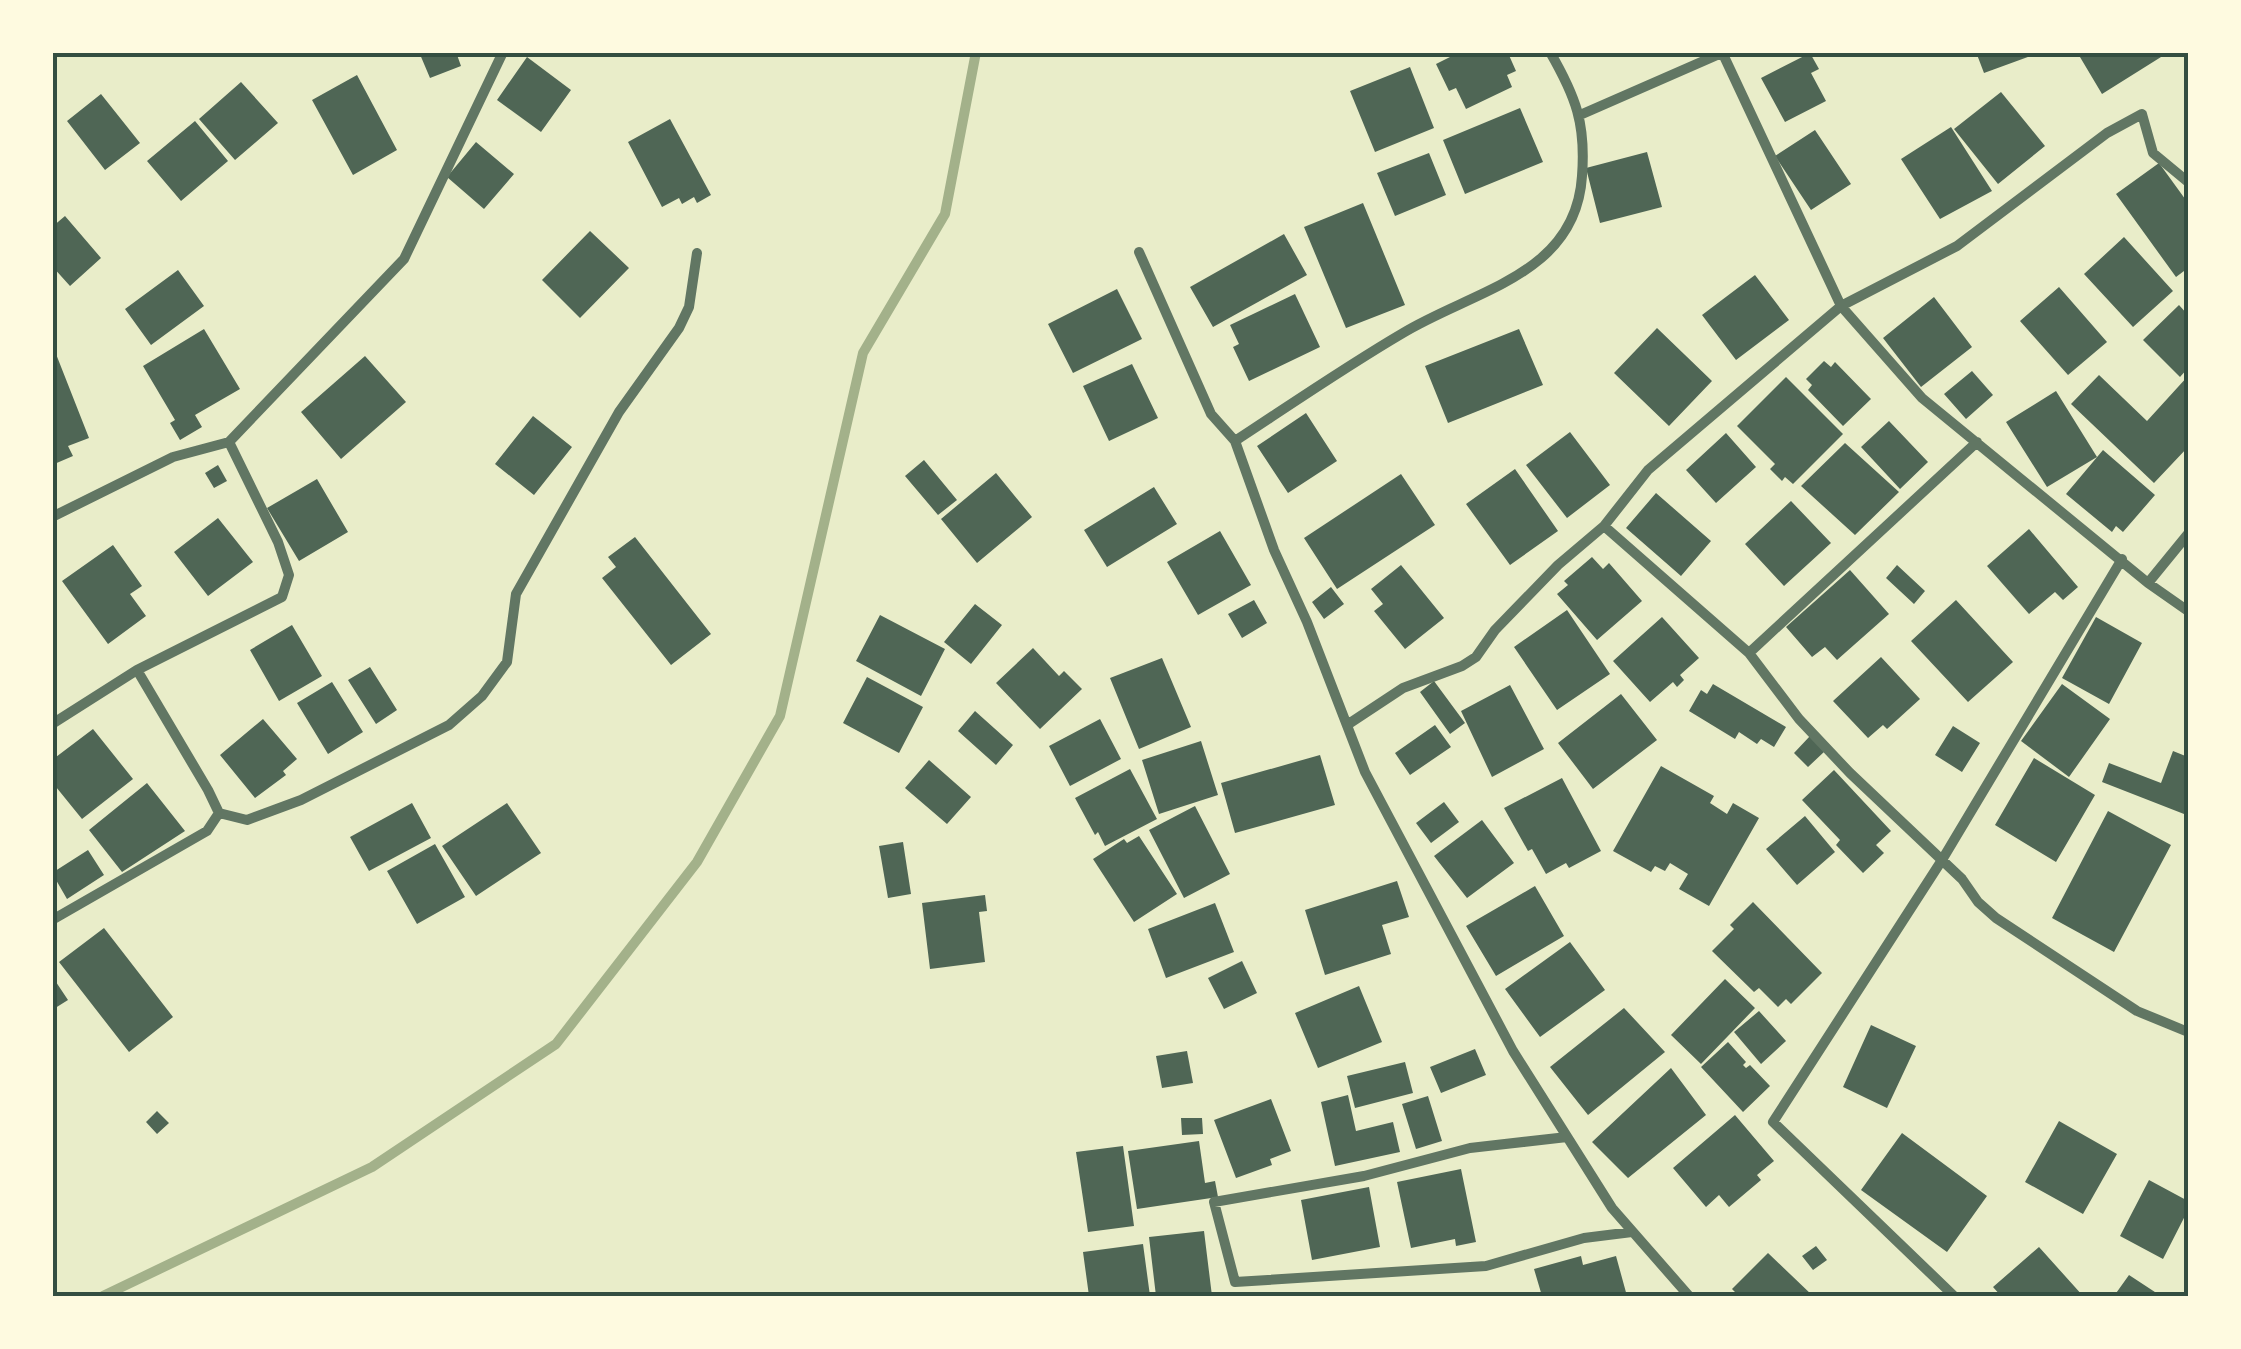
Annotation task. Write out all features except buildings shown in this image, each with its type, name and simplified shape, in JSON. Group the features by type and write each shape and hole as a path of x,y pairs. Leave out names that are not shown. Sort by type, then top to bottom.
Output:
{"street":[{"path":"52,517 173,458 229,442 404,259 503,52"},
{"path":"1235,441 1404,332 1522,272 1555,249 1575,217 1584,148 1580,115 1550,52"},
{"path":"1580,115 1723,53 1841,306 1922,398 2148,583 2188,611"},
{"path":"1347,725 1404,688 1476,657 1495,630 1558,565 1604,526 1648,470 1841,306 1957,246 2108,133 2142,114 2153,152 2188,182"},
{"path":"1139,252 1212,414 1235,441 1274,550 1307,622 1365,772 1513,1051 1612,1208 1689,1296"},
{"path":"218,813 247,820 301,800 449,725 482,696 507,662 516,594 619,412 679,328 689,307 697,253"},
{"path":"52,724 138,670 282,597 290,576 278,542 229,442"},
{"path":"1749,653 1976,442"},
{"path":"1604,526 1749,653 1799,719 1962,880 1978,902 2024,938 2136,1011 2188,1032"},
{"path":"2148,583 2188,534"},
{"path":"1954,1296 1773,1122 1942,860 2122,559"},
{"path":"138,670 218,813"},
{"path":"52,920 208,831 218,813"},
{"path":"1567,1137 1470,1148 1364,1176 1214,1202 1235,1282 1486,1266 1584,1238 1632,1232"}],"waterway":[{"path":"103,1296 372,1167 556,1044 697,862 780,716 863,353 945,214 976,52"}]}
